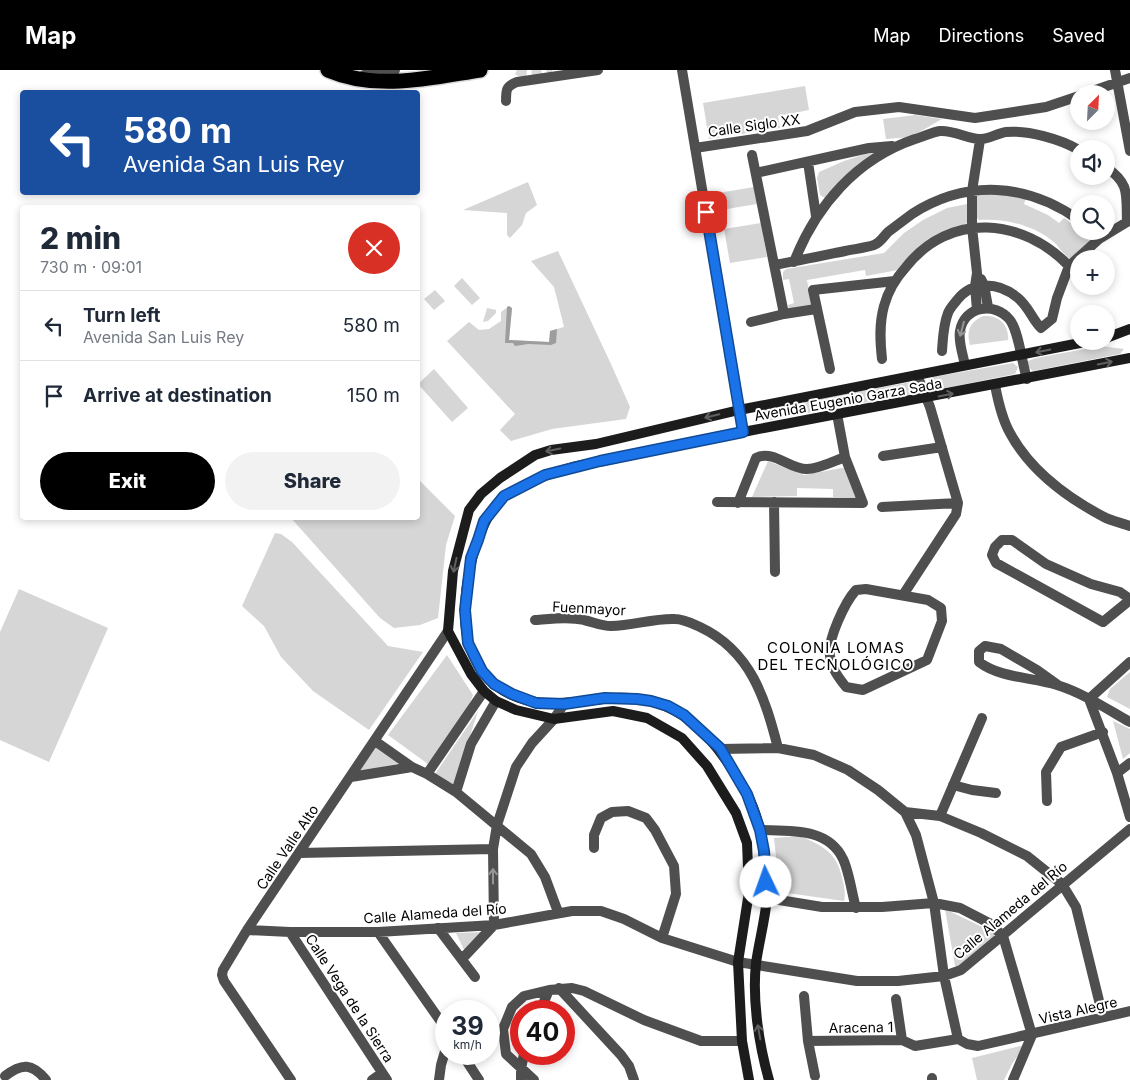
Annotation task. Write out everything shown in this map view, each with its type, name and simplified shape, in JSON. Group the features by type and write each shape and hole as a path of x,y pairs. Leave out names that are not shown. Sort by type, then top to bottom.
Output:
{"highway":[{"path":"328,70 346,77 377,82 398,82 480,70"}],"street":[{"path":"346,77 395,70"},
{"path":"506,101 506,90 510,85 517,82 598,70"},
{"path":"682,70 743,432"},
{"path":"1115,70 1130,151"},
{"path":"1109,85 1130,78"},
{"name":"Calle Siglo XX","path":"695,148 808,131 856,112 899,107 975,118 1046,107 1070,99"},
{"path":"794,262 816,216 829,199 850,178 879,156 898,145 939,131 955,132 980,140 1006,132 1033,132 1070,146"},
{"path":"980,140 972,190 972,227 982,308"},
{"path":"756,173 869,148 898,145"},
{"path":"752,155 784,314"},
{"path":"808,162 816,216"},
{"path":"1115,173 1121,177 1126,185 1127,222 1115,229"},
{"path":"774,265 876,245 902,220 919,210 937,201 972,190 998,190 1022,193 1040,198 1070,214"},
{"path":"882,359 879,332 884,306 894,281 914,256 941,237 972,227 1017,232 1039,242 1058,255 1069,266"},
{"path":"942,351 944,328 949,310 962,294 980,285 1008,291 1019,298 1030,310 1035,322 1042,328 1052,319 1057,298 1069,266 1098,240"},
{"path":"830,369 813,290 894,281"},
{"path":"964,365 960,329 966,320 982,308 999,311 1011,322 1015,331 1027,379"},
{"path":"751,322 816,309"},
{"path":"1115,334 1130,328"},
{"name":"Avenida Eugenio Garza Sada","path":"448,631 452,580 459,544 469,510 481,494 500,478 536,455 551,450 596,444 740,410 1070,345"},
{"name":"Avenida Eugenio Garza Sada","path":"770,1080 756,1016 756,965 767,898 764,851 760,830 747,794 720,748 684,715 668,706 651,701 624,698 605,698 564,704 536,703 512,694 494,684 482,671 468,643 465,610 471,558 484,521 504,496 545,475 600,461 1130,358"},
{"path":"903,594 956,514 958,503 942,447 917,375"},
{"path":"995,385 997,398 1009,432 1033,465 1063,491 1105,517 1130,526"},
{"path":"717,502 863,502 845,458 837,414"},
{"path":"596,444 600,461"},
{"path":"884,456 942,447"},
{"path":"738,503 756,458 768,455 797,468 810,469 845,458"},
{"path":"774,502 775,572"},
{"path":"882,507 958,503"},
{"path":"1002,540 1012,540 1046,564 1091,584 1120,592 1130,599 1103,622 996,563 992,555 995,547 1002,540"},
{"path":"866,589 903,594 928,600 941,608 942,621 927,660 863,690 846,687 834,673 829,654 836,626 848,598 856,590 866,589"},
{"name":"Fuenmayor","path":"535,620 571,618 608,626 638,624 656,619 678,619 708,631 734,651 753,676 767,706 778,748"},
{"path":"448,631 471,674 484,691 496,701 532,715 554,719 613,711 647,718 682,738 707,766 736,813 747,843 749,892 738,962 742,1041 749,1080"},
{"name":"Calle Valle Alto","path":"291,1080 224,981 223,970 247,930 448,631"},
{"path":"1058,685 989,669 979,662 979,651 986,646 1001,649 1058,685 1089,699 1130,722"},
{"path":"1089,699 1130,662"},
{"path":"427,774 484,691"},
{"path":"1089,699 1103,732 1130,818"},
{"path":"456,792 471,744 496,701"},
{"path":"462,959 494,924 493,849 497,824 516,767 532,743 554,719 564,704"},
{"path":"940,816 982,718"},
{"path":"1047,801 1046,772 1060,746 1103,732"},
{"path":"375,741 412,767 456,792 531,854 546,877 558,912"},
{"path":"720,748 778,748 814,755 848,770 878,790 905,812 916,836 934,903 944,976 958,1038 915,1046 902,1040"},
{"path":"1117,773 1130,763"},
{"path":"351,777 412,767"},
{"path":"953,785 996,793"},
{"path":"594,848 594,834 601,818 612,812 628,811 646,818 655,830 674,866 676,894 662,938"},
{"path":"905,812 940,816 981,833 1028,856 1062,884 1076,907 1103,1017"},
{"name":"Calle Alameda del Río","path":"247,930 378,932 494,924 558,912 601,912 624,919 662,938 738,962 858,982 898,981 944,976 961,970 1130,828"},
{"path":"760,830 808,832 821,836 833,846 843,859 856,908"},
{"path":"300,853 493,849"},
{"path":"767,898 822,907 856,908 934,903 960,908 989,922 1003,936 1032,1035 1013,1080"},
{"path":"438,928 475,977"},
{"name":"Calle Vega de la Sierra","path":"290,932 384,1076"},
{"path":"378,932 435,1013"},
{"path":"534,1080 506,1054 503,1029 512,1007 524,996 554,989 572,988 584,991 644,1020 700,1041 742,1041"},
{"path":"547,1000 554,989"},
{"path":"554,989 621,1055 629,1066 634,1080"},
{"path":"804,996 808,1041 815,1076"},
{"name":"Aracena 1","path":"808,1041 902,1040 896,999"},
{"name":"Vista Alegre","path":"958,1038 967,1044 978,1046 1130,1012"},
{"path":"439,1080 441,1065"},
{"path":"469,1065 479,1080"},
{"path":"521,1080 522,1065"},
{"path":"4,1077 16,1068 24,1066 31,1067 46,1080"},
{"path":"372,1080 384,1076"}],"shaded area":[{"path":"805,86 809,110 778,116 780,128 709,139 703,103"},
{"path":"915,115 942,119 911,137 886,139 883,119"},
{"path":"878,150 825,198 820,195 817,178 819,172 844,161"},
{"path":"528,182 537,205 526,213 522,225 510,238 507,235 507,213 463,210"},
{"path":"754,187 757,204 721,210 718,193"},
{"path":"979,192 1026,198 1024,204 1048,215 1059,223 1064,218 1070,222 1070,240 1090,240 1090,242 1081,250 1070,250 1069,258 1056,244 1030,228 1000,220 979,220 977,218 976,199"},
{"path":"967,204 968,223 938,235 929,241 905,261 898,270 866,276 865,270 807,280 812,307 789,310 788,305 794,303 789,279 783,280 783,272 786,269 884,253 904,233 923,220 947,208"},
{"path":"761,223 767,257 730,263 724,229"},
{"path":"558,251 630,407 626,419 552,429 511,441 500,430 515,414 447,341 469,322 479,330 489,329 501,321 501,312 509,306 512,308 509,340 550,342 550,331 564,327 554,287 531,261"},
{"path":"462,278 480,298 472,305 454,286"},
{"path":"435,290 445,301 434,310 424,299"},
{"path":"507,307 512,308 509,340 549,342 550,331 557,329 556,343 551,345 528,344 515,346 513,343 505,343"},
{"path":"487,308 496,310 496,313 488,321 483,322"},
{"path":"983,316 994,317 1002,322 1007,329 1008,340 970,345 970,328 975,321"},
{"path":"1124,349 1120,354 1033,371 1027,366 1028,361 1079,350"},
{"path":"1013,363 1018,367 1015,374 936,390 929,389 927,386 929,378"},
{"path":"434,369 468,408 452,422 420,386 420,382"},
{"path":"911,382 917,386 912,394 765,421 759,418 760,411 766,408"},
{"path":"768,461 804,475 847,467 857,498 833,497 833,489 797,488 797,496 752,497"},
{"path":"420,481 455,516 446,545 438,618 420,625 394,628 380,618 293,520 420,520"},
{"path":"275,533 281,534 292,542 388,646 423,652 369,730 313,691 281,657 264,626 242,606"},
{"path":"19,589 108,628 49,762 0,740 0,632"},
{"path":"447,655 473,695 467,711 428,764 388,735"},
{"path":"1130,672 1130,709 1107,697 1110,689"},
{"path":"478,711 453,788 435,774"},
{"path":"1113,721 1130,729 1130,753 1123,759"},
{"path":"376,747 401,763 358,772"},
{"path":"801,836 828,851 836,862 844,886 844,901 780,892 774,838"},
{"path":"945,909 999,935 960,967 955,966"},
{"path":"484,932 466,954 456,933"},
{"path":"1020,1046 1024,1047 1004,1080 977,1080 972,1058"}],"tunnel":[{"path":"517,70 530,73 552,70"}],"district":[{"name":"COLONIA LOMAS DEL TECNOLÓGICO","path":"836,656"}],"route":[{"path":"706,212 743,432 573,467 545,475 504,496 484,521 471,558 465,610 468,643 482,671 494,684 512,694 536,703 564,704 605,698 637,699 668,706 684,715 720,748 747,794 760,830 764,851 766,882"}]}
